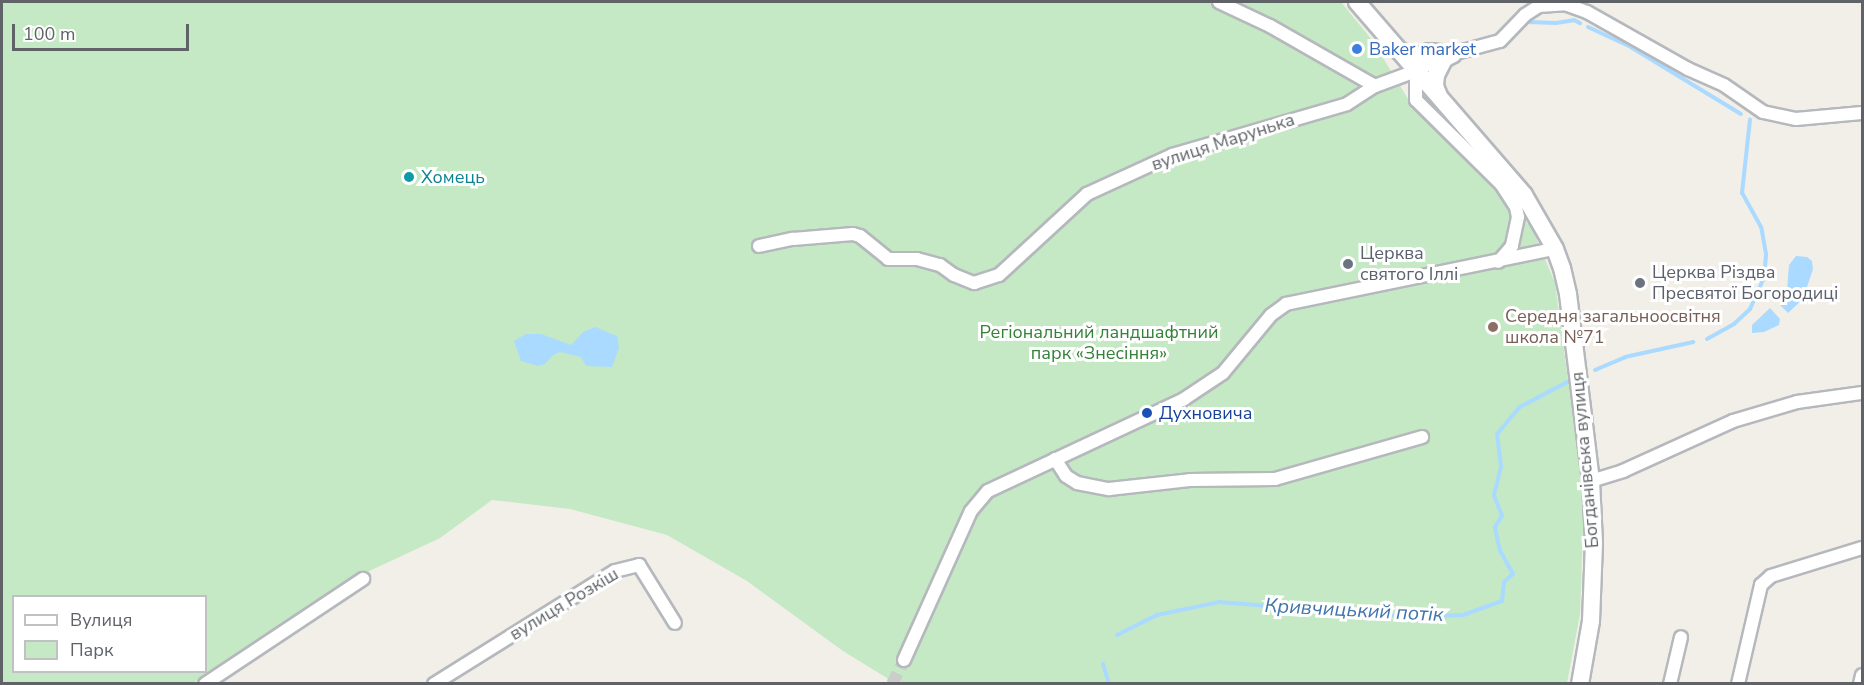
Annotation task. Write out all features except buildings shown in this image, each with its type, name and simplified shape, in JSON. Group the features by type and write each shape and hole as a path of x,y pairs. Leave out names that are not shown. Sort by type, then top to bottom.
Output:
{"main road":[{"name":"Богданівська вулиця","path":"1357,2 1524,195 1555,249 1568,294 1591,481 1594,543 1591,621 1580,684"},
{"path":"1400,51 1412,58 1429,52 1453,54"},
{"path":"1439,97 1435,86 1436,75 1444,59 1453,54"}],"street":[{"path":"1219,2 1270,26 1375,86"},
{"path":"1539,4 1565,4 1587,12 1688,69 1724,85 1762,112 1796,119 1863,113"},
{"name":"вулиця Марунька","path":"759,246 793,239 853,234 860,236 888,259 917,259 940,265 954,275 974,283 999,275 1087,194 1172,155 1347,104 1375,86 1416,70 1437,58 1500,41 1539,4"},
{"path":"1416,70 1416,100 1501,184 1516,207 1518,217 1512,246 1498,263"},
{"path":"904,660 971,511 980,498 1001,484 1184,399 1223,373 1271,315 1286,304 1498,263 1555,249"},
{"path":"1591,481 1623,471 1733,421 1797,402 1863,393"},
{"path":"1054,459 1066,476 1077,483 1109,489 1190,480 1275,478 1422,437"},
{"path":"1738,684 1761,585 1771,576 1863,548"},
{"name":"вулиця Розкіш","path":"434,684 615,571 639,566 675,623"},
{"path":"205,684 363,579"},
{"path":"1670,684 1681,637"},
{"path":"1860,684 1863,675"}],"green space":[{"name":"Регіональний ландшафтний парк «Знесіння»","path":"2,2 1341,2 1372,40 1413,107 1532,228 1555,283 1584,500 1580,614 1567,683 895,683 843,651 747,581 667,535 570,509 492,500 440,538 363,574 193,683 2,683"}],"water":[{"path":"1796,256 1807,257 1812,261 1813,269 1803,299 1788,313 1780,305 1787,290 1789,265"},
{"path":"1770,308 1780,319 1779,325 1764,332 1752,333 1752,325"},
{"path":"595,327 617,336 619,348 612,367 586,366 581,357 560,352 553,355 545,364 538,366 521,361 514,341 526,334 541,334 571,345 583,332"}],"waterway":[{"name":"Кривчицький потік","path":"1528,22 1556,23 1574,20 1580,23"},
{"name":"Кривчицький потік","path":"1588,27 1629,46 1741,114"},
{"name":"Кривчицький потік","path":"1707,339 1734,324 1750,309 1764,278 1766,254 1761,227 1742,193 1750,119"},
{"name":"Кривчицький потік","path":"1595,370 1625,357 1693,342"},
{"name":"Кривчицький потік","path":"1117,635 1157,615 1219,602 1410,617 1463,615 1502,601 1504,582 1513,574 1500,551 1495,527 1502,516 1494,495 1501,466 1497,434 1520,407 1571,380"},
{"name":"Кривчицький потік","path":"1103,664 1109,684"}],"tunnel":[{"path":"892,684 904,660"}],"place":[{"name":"Baker market","path":"1357,49"},
{"name":"Хомець","path":"409,177"},
{"name":"Церква святого Іллі","path":"1348,264"},
{"name":"Церква Різдва Пресвятої Богородиці","path":"1640,283"},
{"name":"Середня загальноосвітня школа №71","path":"1493,327"},
{"name":"Духновича","path":"1147,413"}]}
